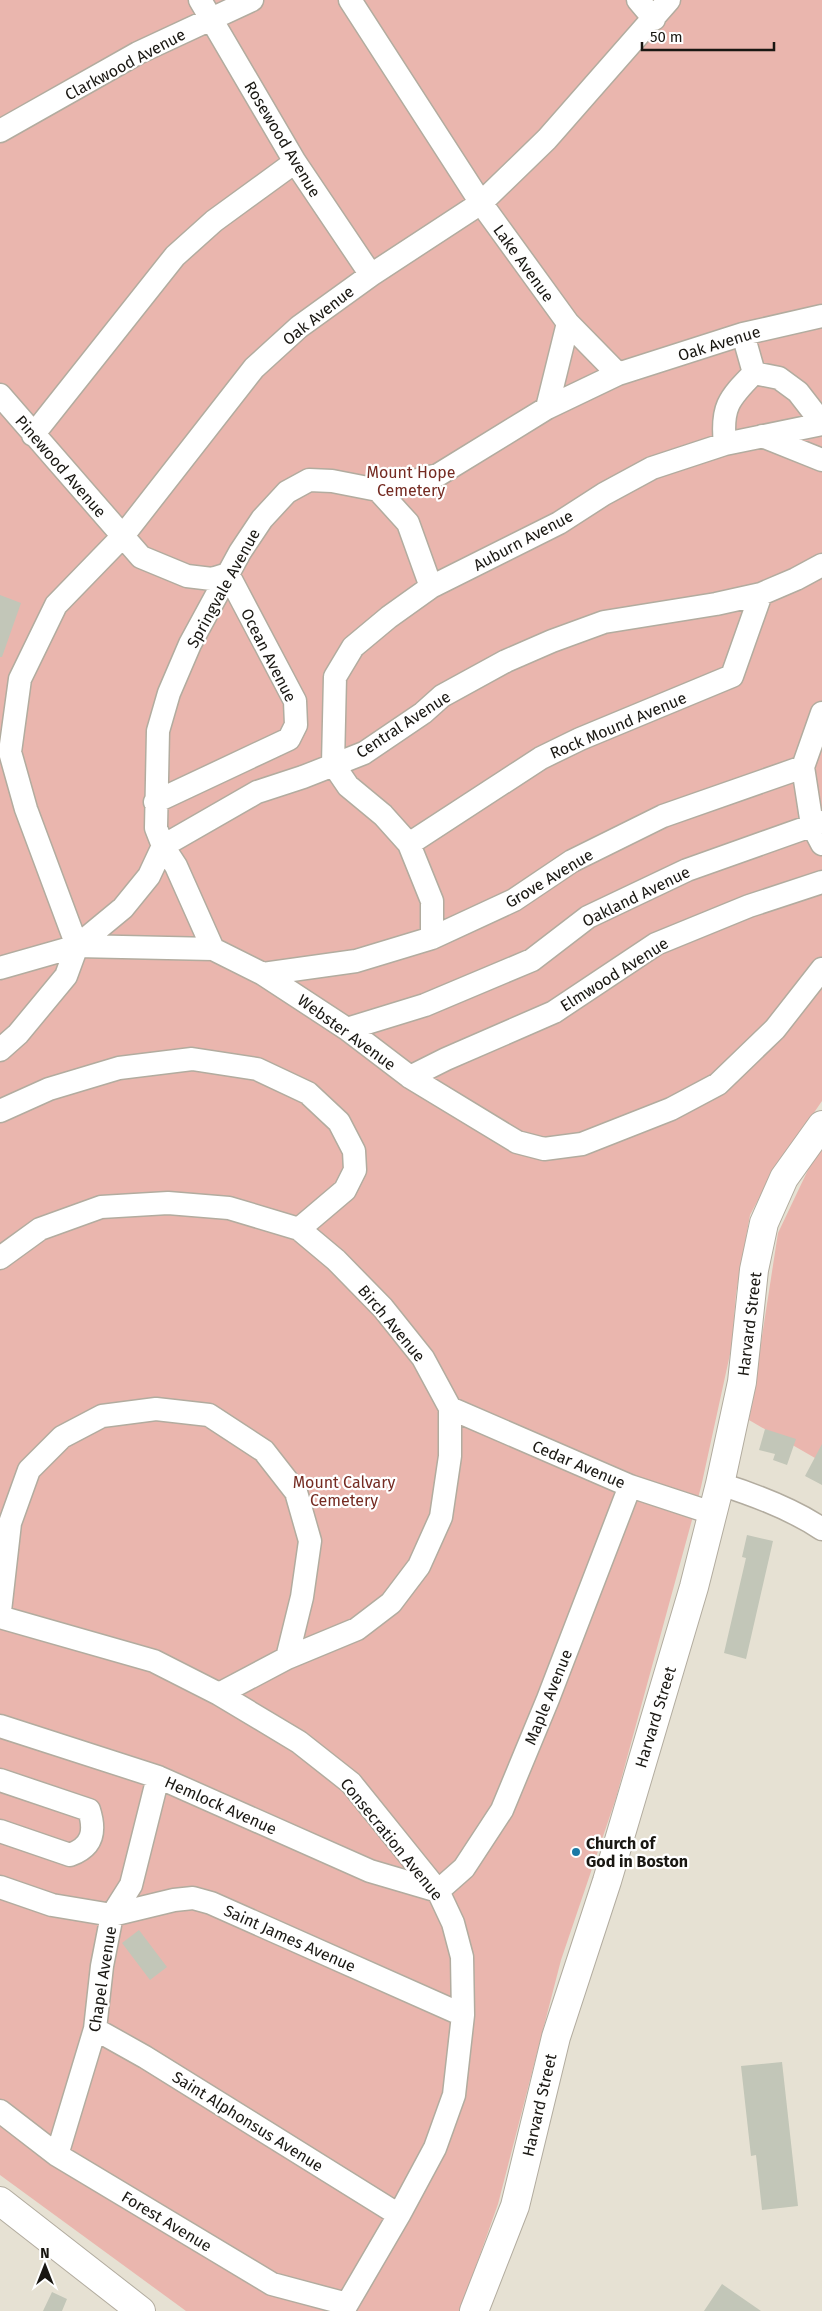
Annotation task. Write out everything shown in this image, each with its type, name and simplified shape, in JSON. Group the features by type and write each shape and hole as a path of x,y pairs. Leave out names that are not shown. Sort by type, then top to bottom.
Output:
{"main road":[{"name":"Harvard Street","path":"474,2311 514,2206 556,2037 606,1881 694,1586 720,1484 742,1382 754,1270 764,1223 784,1178 822,1125"},
{"path":"0,2201 128,2307"}],"street":[{"name":"Rosewood Avenue","path":"200,0 295,162 370,275"},
{"name":"Clarkwood Avenue","path":"0,131 138,53 252,0"},
{"name":"Lake Avenue","path":"350,0 480,203 568,323 618,374"},
{"path":"638,0 654,19"},
{"name":"Oak Avenue","path":"5,753 20,680 56,605 122,537 254,368 299,327 370,275 480,203 547,139 669,0"},
{"path":"33,435 175,256 214,221 295,162"},
{"name":"Oak Avenue","path":"618,374 743,334 822,315"},
{"path":"547,408 568,323"},
{"path":"743,334 754,373"},
{"path":"754,373 779,378 798,392 822,423"},
{"path":"725,444 723,421 732,395 754,373"},
{"name":"Springvale Avenue","path":"213,950 176,866 163,846 156,828 155,802 158,730 169,693 190,644 228,574 262,519 288,492 309,480 332,480 378,490 438,475 547,408 618,374"},
{"name":"Pinewood Avenue","path":"0,395 122,537"},
{"name":"Auburn Avenue","path":"333,764 335,677 353,647 431,587 559,523 604,494 652,468 725,444 822,423"},
{"path":"762,436 822,460"},
{"path":"378,490 408,523 431,587"},
{"path":"122,537 141,557 187,576 212,578 228,574"},
{"name":"Central Avenue","path":"163,846 257,792 364,753 423,713 442,696 506,661 552,641 604,622 716,604 761,594 796,579 822,564"},
{"name":"Ocean Avenue","path":"155,802 289,739 296,725 295,701 228,574"},
{"name":"Rock Mound Avenue","path":"409,844 541,758 580,739 732,676 761,594"},
{"path":"819,831 803,767 822,713"},
{"path":"0,1050 18,1034 66,976 77,946 5,753"},
{"path":"333,764 348,786 383,815 409,844 432,901 432,938"},
{"name":"Grove Avenue","path":"263,974 356,961 432,938 514,900 572,861 663,816 803,767"},
{"name":"Oakland Avenue","path":"347,1029 425,1005 532,960 588,917 687,870 819,831"},
{"path":"0,968 77,946 122,908 149,876 163,846"},
{"name":"Elmwood Avenue","path":"410,1077 446,1059 554,1012 656,944 749,906 822,882"},
{"name":"Webster Avenue","path":"77,946 213,950 263,974 347,1029 410,1077 517,1142 544,1149 582,1144 671,1109 718,1084 775,1029 822,969"},
{"path":"0,1111 49,1088 119,1068 192,1060 256,1070 308,1093 339,1122 354,1151 355,1170 345,1190 299,1229"},
{"name":"Birch Avenue","path":"0,1258 40,1229 101,1207 168,1203 229,1208 299,1229 336,1260 383,1308 423,1358 450,1408 450,1456 441,1517 419,1566 391,1603 357,1628 287,1658 219,1694"},
{"name":"Cedar Avenue","path":"450,1408 630,1486 712,1513"},
{"path":"0,1611 10,1523 29,1470 62,1437 102,1416 156,1409 209,1415 264,1451 296,1492 310,1541 302,1596 287,1658"},
{"path":"720,1484 809,1520 822,1529"},
{"name":"Maple Avenue","path":"438,1892 464,1868 502,1810 548,1699 630,1486"},
{"name":"Consecration Avenue","path":"0,1617 154,1661 219,1694 299,1742 351,1783 438,1892 453,1924 462,1958 463,2015 454,2094 435,2148 400,2214 345,2308"},
{"name":"Hemlock Avenue","path":"0,1726 158,1777 370,1871 438,1892"},
{"name":"Chapel Avenue","path":"57,2155 95,2029 102,1966 112,1915 131,1885 158,1777"},
{"path":"0,1780 89,1810 92,1819 92,1837 82,1850 70,1855 0,1830"},
{"path":"0,1887 52,1905 112,1915"},
{"name":"Saint James Avenue","path":"112,1915 174,1900 193,1898 211,1903 463,2015"},
{"name":"Saint Alphonsus Avenue","path":"95,2029 145,2057 400,2214"},
{"name":"Forest Avenue","path":"0,2111 57,2155 272,2284 345,2308"}],"green space":[{"path":"0,0 822,0 822,1101 773,1172 750,1215 736,1294 732,1345 701,1487 616,1798 561,1960 498,2204 460,2311 186,2311 0,2175"},
{"path":"822,1146 822,1462 749,1420 778,1233 816,1153"}],"building":[{"path":"0,595 21,603 2,657 0,657"},
{"path":"765,1429 796,1439 787,1465 773,1460 775,1454 759,1450"},
{"path":"822,1444 822,1485 805,1476"},
{"path":"747,1535 773,1541 746,1659 724,1653 746,1558 742,1557"},
{"path":"139,1930 167,1967 150,1980 122,1943"},
{"path":"782,2062 798,2206 762,2210 756,2155 751,2156 741,2066"},
{"path":"722,2284 761,2311 704,2311"},
{"path":"52,2292 67,2299 62,2311 43,2311"}],"place":[{"name":"Church of God in Boston","path":"576,1852"}],"park label":[{"name":"Mount Hope Cemetery","path":"411,481"},
{"name":"Mount Calvary Cemetery","path":"344,1491"}]}
